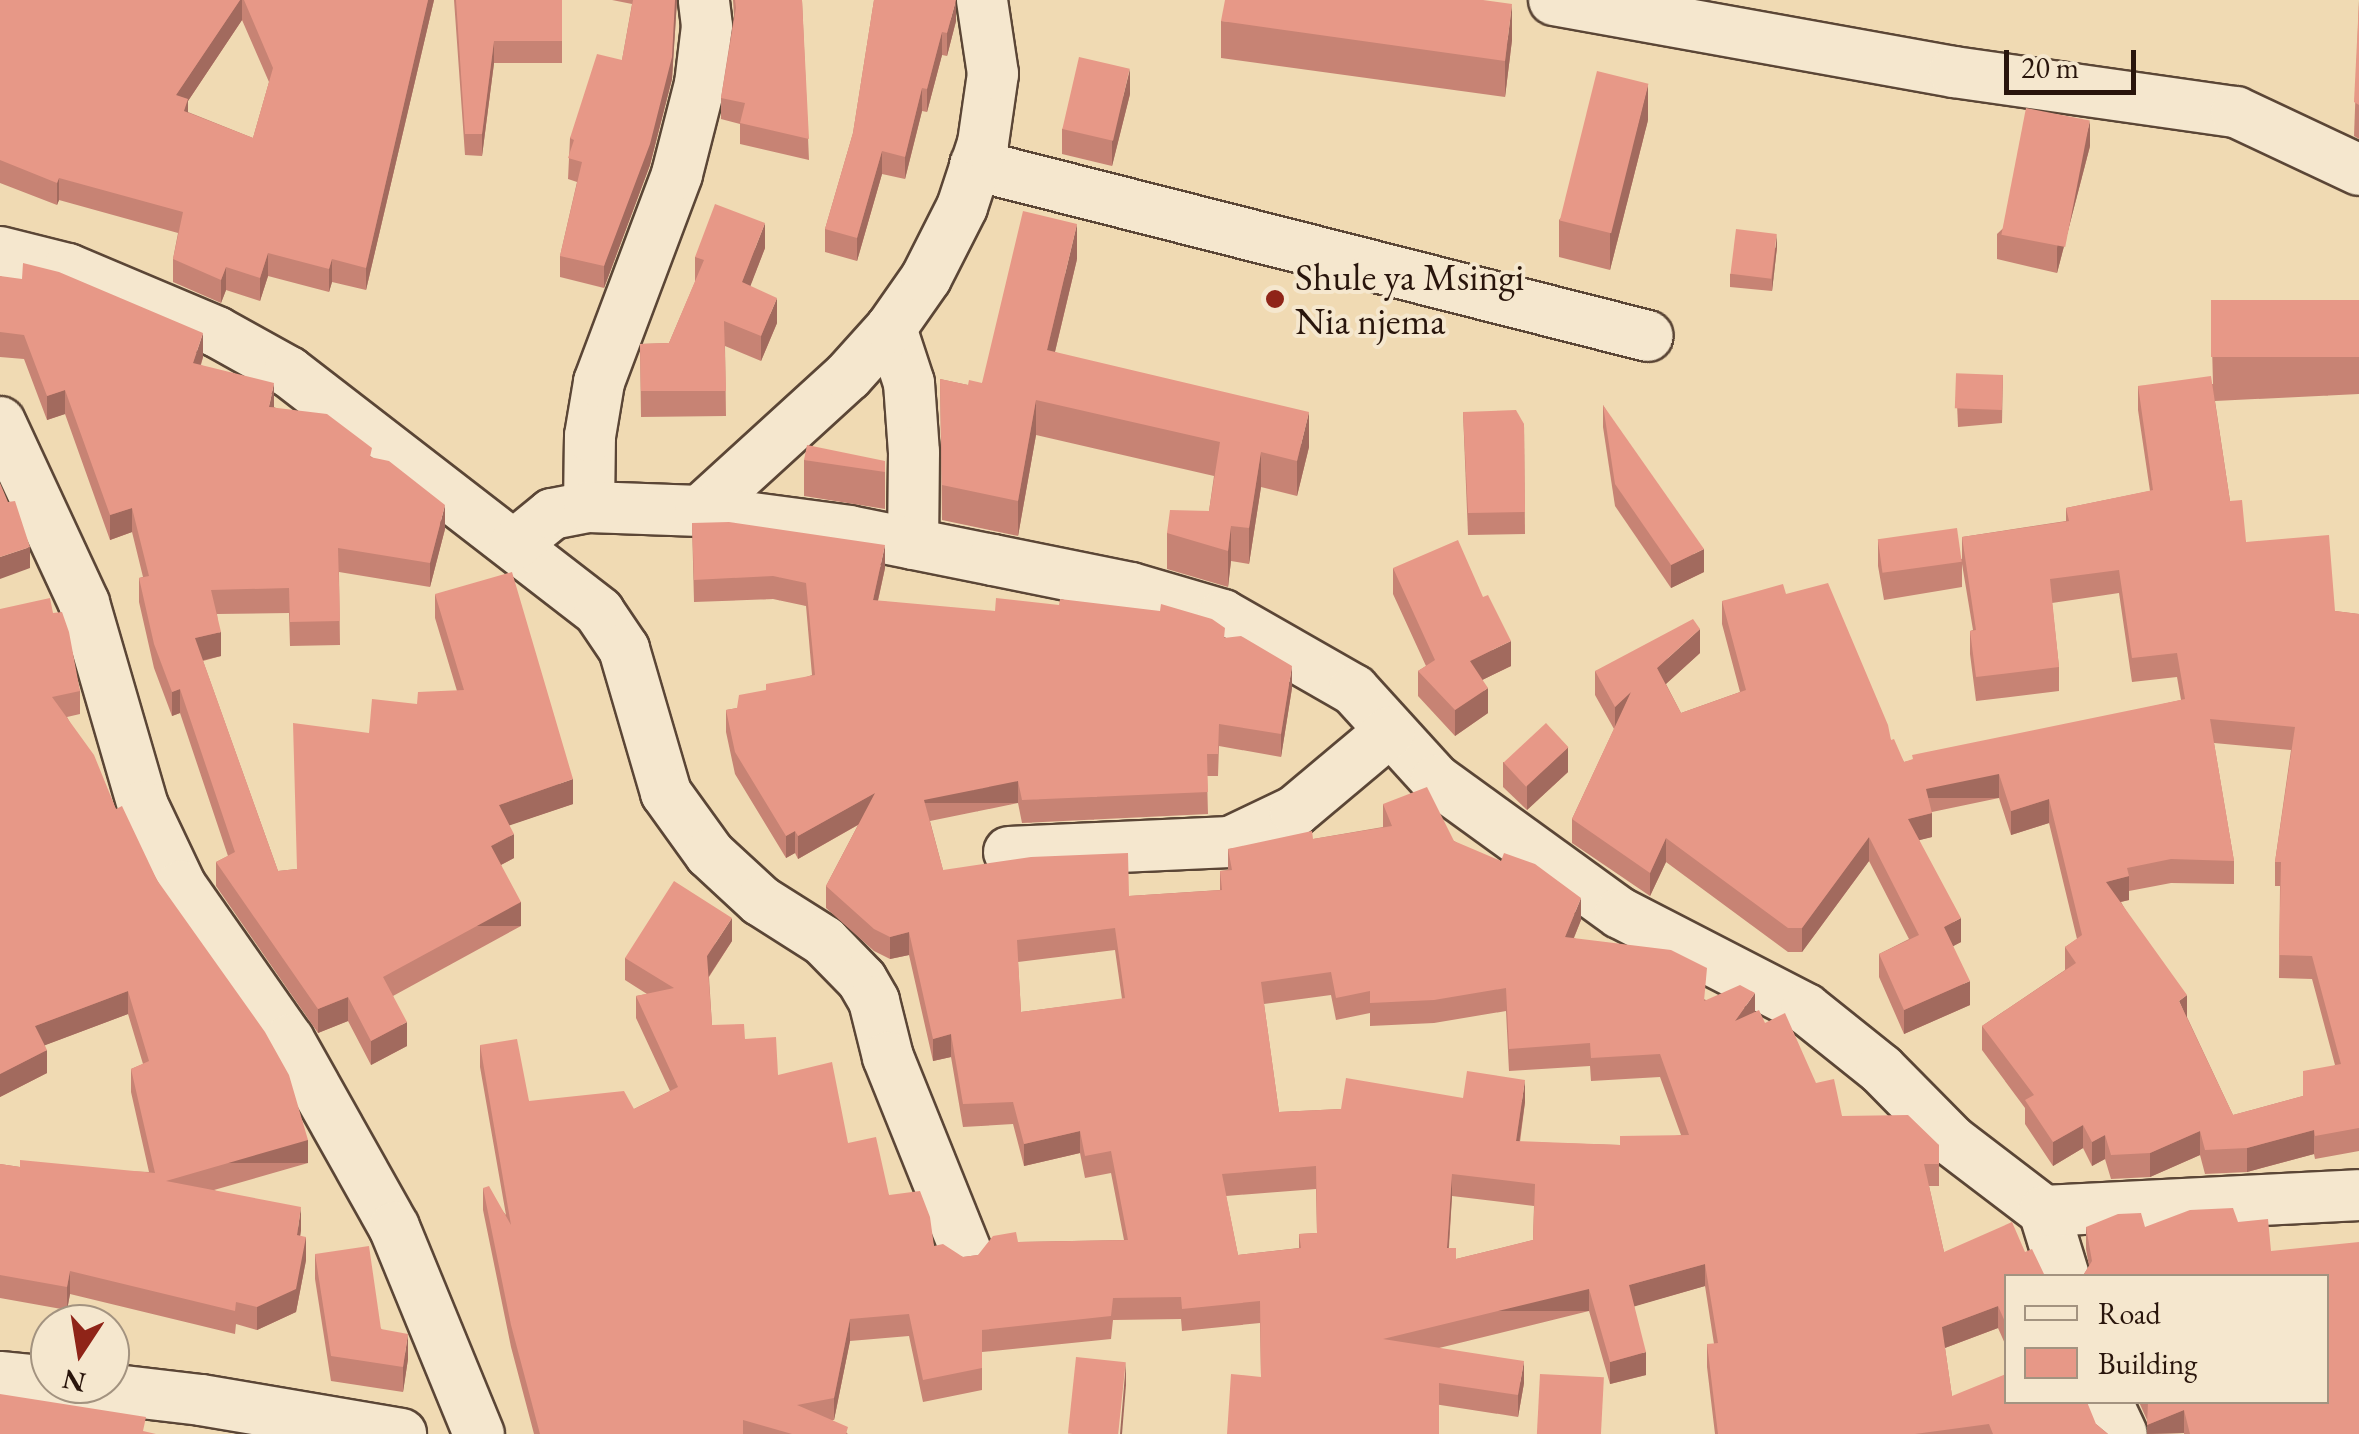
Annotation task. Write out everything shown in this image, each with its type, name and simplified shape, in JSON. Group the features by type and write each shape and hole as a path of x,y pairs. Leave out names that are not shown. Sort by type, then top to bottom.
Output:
{"street":[{"path":"589,508 590,436 599,382 677,174 700,84 707,26 704,0"},
{"path":"700,511 848,376 892,328 926,278 962,207 975,165 993,74 982,0"},
{"path":"1554,0 1954,72 2236,112 2359,170"},
{"path":"975,165 1648,336"},
{"path":"0,252 68,269 217,332 289,372 600,612 624,649 666,792 710,854 761,900 824,942 862,980 874,1001 888,1057 966,1251"},
{"path":"892,328 909,383 914,452 913,544"},
{"path":"0,422 84,603 143,806 182,886 290,1040 394,1227 479,1434"},
{"path":"514,545 552,514 589,508 700,511 913,544 1131,588 1223,615 1354,690 1436,780 1620,913 1806,1009 1882,1069 1952,1141 2044,1210 2063,1274"},
{"path":"1009,852 1230,842 1295,811 1389,732"},
{"path":"2044,1210 2359,1195"},
{"path":"0,1376 30,1380"},
{"path":"130,1392 402,1434"},
{"path":"2108,1404 2122,1434"}],"building":[{"path":"0,0 240,0 176,95 188,99 184,111 253,138 273,68 244,0 428,0 366,268 332,259 329,269 268,253 260,278 226,267 221,280 173,259 183,212 59,178 57,183 0,160"},
{"path":"456,0 562,0 562,41 494,41 482,134 465,134"},
{"path":"633,0 675,0 672,57 650,144 604,266 560,256 582,162 568,158 574,140 570,138 597,54 622,60"},
{"path":"735,0 802,0 809,139 740,123 745,103 721,98"},
{"path":"874,0 956,0 947,33 942,32 927,89 922,88 905,157 882,151 857,238 825,229 853,133"},
{"path":"1225,0 1483,0 1512,4 1505,61 1221,21"},
{"path":"2359,1 2359,105 2354,102"},
{"path":"1079,57 1130,69 1113,141 1062,129"},
{"path":"1597,71 1648,84 1611,233 1560,220"},
{"path":"2026,108 2090,120 2065,247 2001,235"},
{"path":"715,204 765,223 742,282 777,298 761,336 724,321 726,391 641,391 640,344 669,343 704,260 695,257"},
{"path":"1023,211 1077,224 1047,350 1309,412 1297,461 1261,452 1249,528 1231,526 1228,551 1167,533 1170,510 1209,511 1220,442 1036,400 1018,501 942,485 940,379 968,385 969,380 982,383"},
{"path":"1736,229 1777,234 1771,279 1731,274"},
{"path":"23,263 59,272 203,333 193,363 274,383 269,407 327,414 372,448 370,457 389,461 445,505 430,563 338,548 340,621 290,622 289,588 211,590 221,632 195,638 278,871 297,869 293,723 369,733 372,699 417,704 418,692 464,690 435,594 512,572 573,779 499,805 514,834 491,846 521,902 383,977 407,1022 371,1041 348,997 318,1009 216,862 235,852 180,689 172,692 154,644 139,578 149,576 132,508 110,515 65,390 47,396 24,335 0,332 0,276 22,279"},
{"path":"2211,300 2359,300 2359,357 2211,357"},
{"path":"1956,373 2003,375 2002,410 1955,408"},
{"path":"2211,376 2230,501 2242,500 2246,542 2329,535 2335,611 2359,614 2359,1128 2315,1136 2314,1130 2247,1148 2205,1150 2200,1131 2150,1153 2111,1155 2105,1135 2092,1142 2083,1125 2053,1142 2025,1100 2034,1095 1982,1026 2076,963 2065,947 2082,935 2049,799 2011,811 1999,774 1926,789 1932,813 1908,819 1961,918 1944,927 1970,981 1904,1010 1879,954 1919,935 1869,837 1802,928 1788,928 1666,838 1650,873 1572,819 1631,692 1615,707 1595,671 1693,619 1700,629 1657,668 1681,713 1746,690 1722,601 1783,584 1786,594 1828,583 1891,740 1894,739 1904,762 1913,759 1912,755 2185,699 2177,653 2132,658 2119,570 2050,579 2059,667 1976,677 1970,631 1976,630 1962,537 2069,521 2066,508 2153,490 2138,386","holes":["2210,719 2295,727 2275,862 2281,862 2279,955 2312,956 2341,1064 2303,1071 2303,1096 2233,1115 2179,1001 2187,995 2106,882 2129,876 2127,868 2171,859 2234,861"]},
{"path":"1603,405 1704,549 1671,565 1615,484"},
{"path":"1516,410 1524,424 1525,512 1468,513 1463,412"},
{"path":"807,445 885,461 885,472 804,460"},
{"path":"0,483 8,502 15,501 30,547 0,557"},
{"path":"729,522 885,545 873,600 995,611 996,598 1059,605 1060,599 1160,611 1161,604 1212,619 1225,628 1224,638 1241,636 1292,666 1281,734 1219,724 1218,754 1207,754 1208,792 1022,800 1018,781 924,800 943,870 1031,857 1128,853 1129,896 1222,890 1220,871 1232,870 1228,849 1312,831 1313,839 1392,826 1383,804 1427,787 1454,841 1501,861 1504,853 1535,864 1581,898 1565,937 1671,950 1707,968 1704,1001 1740,985 1755,993 1735,1021 1759,1010 1765,1023 1785,1013 1816,1083 1834,1079 1842,1116 1908,1115 1939,1145 1939,1164 1924,1164 1944,1252 2012,1222 2025,1252 2032,1249 2044,1274 2004,1274 2004,1320 1998,1306 1942,1327 1952,1396 2004,1375 2004,1404 2088,1404 2096,1424 2108,1434 1993,1434 1989,1424 1915,1434 1718,1434 1707,1344 1718,1343 1705,1264 1629,1285 1646,1352 1610,1362 1589,1289 1383,1339 1524,1361 1518,1395 1439,1383 1439,1434 1227,1434 1231,1374 1261,1377 1260,1301 1182,1309 1181,1297 1113,1298 1111,1316 982,1330 982,1368 923,1380 909,1314 850,1319 834,1398 797,1405 848,1427 846,1434 792,1434 743,1420 743,1434 540,1434 511,1325 483,1188 489,1186 511,1225 480,1045 517,1039 529,1101 624,1091 634,1109 678,1087 636,996 674,988 625,958 674,881 732,918 707,956 712,1025 744,1024 745,1039 776,1037 778,1075 832,1062 848,1143 876,1137 889,1195 920,1191 930,1217 934,1246 943,1244 963,1257 978,1255 993,1236 1016,1232 1018,1242 1128,1240 1111,1151 1085,1156 1080,1131 1024,1144 1013,1102 963,1104 951,1034 933,1039 909,932 890,937 874,929 826,886 875,793 798,836 795,831 786,836 735,752 726,710 737,708 739,695 766,690 766,684 815,675 806,583 773,576 694,580 692,523","holes":["1115,928 1125,998 1021,1012 1017,940","1331,972 1336,998 1370,991 1370,1003 1434,1000 1506,988 1509,1049 1590,1043 1591,1058 1660,1054 1689,1135 1620,1136 1620,1145 1516,1141 1525,1080 1467,1071 1463,1098 1346,1078 1341,1109 1279,1112 1261,982","1316,1166 1317,1233 1299,1234 1301,1248 1238,1255 1222,1174","1452,1174 1535,1184 1533,1240 1456,1259 1456,1248 1447,1248"]},
{"path":"1957,528 1962,562 1883,573 1878,539"},
{"path":"1458,540 1483,597 1488,595 1511,641 1470,661 1488,688 1455,710 1418,671 1435,660 1393,568"},
{"path":"50,598 53,613 62,612 69,632 80,691 52,697 94,755 116,809 122,806 157,880 265,1032 289,1075 308,1140 166,1181 301,1207 297,1235 306,1237 296,1289 257,1307 236,1302 235,1311 70,1271 67,1287 0,1275 0,1164 20,1167 20,1160 155,1173 131,1069 149,1061 128,991 35,1026 47,1050 0,1074 0,609"},
{"path":"1546,723 1569,747 1526,787 1504,763"},
{"path":"2233,1208 2238,1222 2268,1219 2271,1251 2359,1242 2359,1434 2190,1434 2184,1410 2147,1425 2148,1404 2329,1404 2329,1274 2084,1274 2092,1261 2086,1227 2118,1214 2141,1213 2145,1227 2190,1210"},
{"path":"369,1246 381,1329 408,1334 403,1367 331,1356 315,1254"},
{"path":"1076,1357 1126,1362 1118,1434 1068,1434"},
{"path":"1540,1374 1604,1377 1601,1434 1537,1434"},
{"path":"0,1394 30,1399 30,1404 63,1404 146,1417 143,1431 156,1434 0,1434"}],"place":[{"name":"Shule ya Msingi Nia njema","path":"1275,299"}]}
